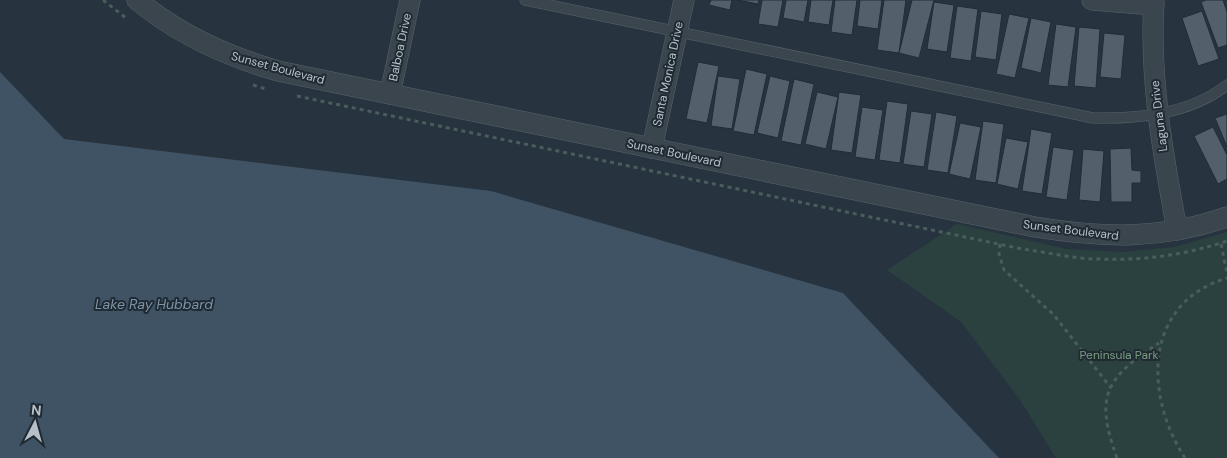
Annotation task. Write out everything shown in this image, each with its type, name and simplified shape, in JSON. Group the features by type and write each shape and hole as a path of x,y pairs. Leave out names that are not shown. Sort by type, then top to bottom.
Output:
{"street":[{"name":"Sunset Boulevard","path":"137,0 170,24 220,52 278,71 1064,232 1126,237 1178,230 1227,217"},
{"name":"Balboa Drive","path":"390,94 410,0"},
{"name":"Santa Monica Drive","path":"652,148 684,0"},
{"path":"1092,0 1154,3"},
{"name":"Laguna Drive","path":"1154,3 1154,76 1157,115 1178,230"}],"lane":[{"path":"525,0 1093,118 1157,115 1193,103 1227,85"}],"path":[{"path":"1000,244 999,254 1004,270 1054,315 1110,388"},
{"path":"1220,244 1227,273"},
{"path":"1117,458 1106,424 1105,410 1110,388 1123,368 1160,343 1177,311 1191,296 1210,283 1227,278"},
{"path":"1160,343 1160,404 1167,424 1185,458"}],"green space":[{"name":"Peninsula Park","path":"957,224 1067,249 1122,252 1174,247 1227,232 1227,458 1056,458 1020,400 961,322 887,270"}],"water":[{"name":"Lake Ray Hubbard","path":"0,72 64,139 491,191 843,293 999,458 0,458"}],"building":[{"path":"711,0 732,0 730,10 709,5"},
{"path":"737,0 759,0 758,4"},
{"path":"762,0 783,0 778,27 758,24"},
{"path":"786,0 808,0 804,22 783,18"},
{"path":"811,0 833,0 829,25 808,22"},
{"path":"835,0 857,0 852,35 831,32"},
{"path":"860,0 882,0 878,29 857,26"},
{"path":"884,0 906,0 899,53 877,50"},
{"path":"912,0 934,0 919,58 899,53"},
{"path":"1206,0 1223,0 1227,12 1227,45 1218,48 1201,2"},
{"path":"934,2 954,5 947,52 927,49"},
{"path":"957,6 978,9 971,61 950,58"},
{"path":"981,11 1002,14 996,60 975,57"},
{"path":"1202,11 1219,59 1198,66 1182,18"},
{"path":"1009,14 1029,18 1015,78 996,74"},
{"path":"1031,18 1051,22 1041,73 1021,68"},
{"path":"1056,24 1076,27 1068,87 1048,85"},
{"path":"1079,27 1100,29 1096,88 1074,86"},
{"path":"1104,33 1125,35 1121,79 1100,77"},
{"path":"698,62 719,66 707,123 686,119"},
{"path":"746,69 767,74 754,135 733,131"},
{"path":"718,76 740,79 732,129 711,126"},
{"path":"770,76 790,81 778,138 757,133"},
{"path":"794,79 814,84 801,145 781,141"},
{"path":"817,92 838,97 826,149 805,144"},
{"path":"839,92 861,95 852,153 831,150"},
{"path":"887,101 908,104 900,163 879,160"},
{"path":"862,107 883,110 875,160 855,157"},
{"path":"911,111 932,114 924,167 903,164"},
{"path":"936,112 957,116 948,173 927,170"},
{"path":"1227,114 1227,147 1215,118"},
{"path":"983,121 1004,124 996,183 975,180"},
{"path":"960,123 981,127 970,179 949,174"},
{"path":"1213,127 1227,155 1227,179 1218,184 1194,136"},
{"path":"1031,129 1052,133 1042,194 1022,191"},
{"path":"1006,138 1028,142 1018,189 997,184"},
{"path":"1053,147 1074,150 1067,200 1046,197"},
{"path":"1131,148 1132,170 1141,171 1141,183 1132,183 1132,202 1111,202 1110,149"},
{"path":"1083,149 1104,151 1100,202 1079,200"}]}
